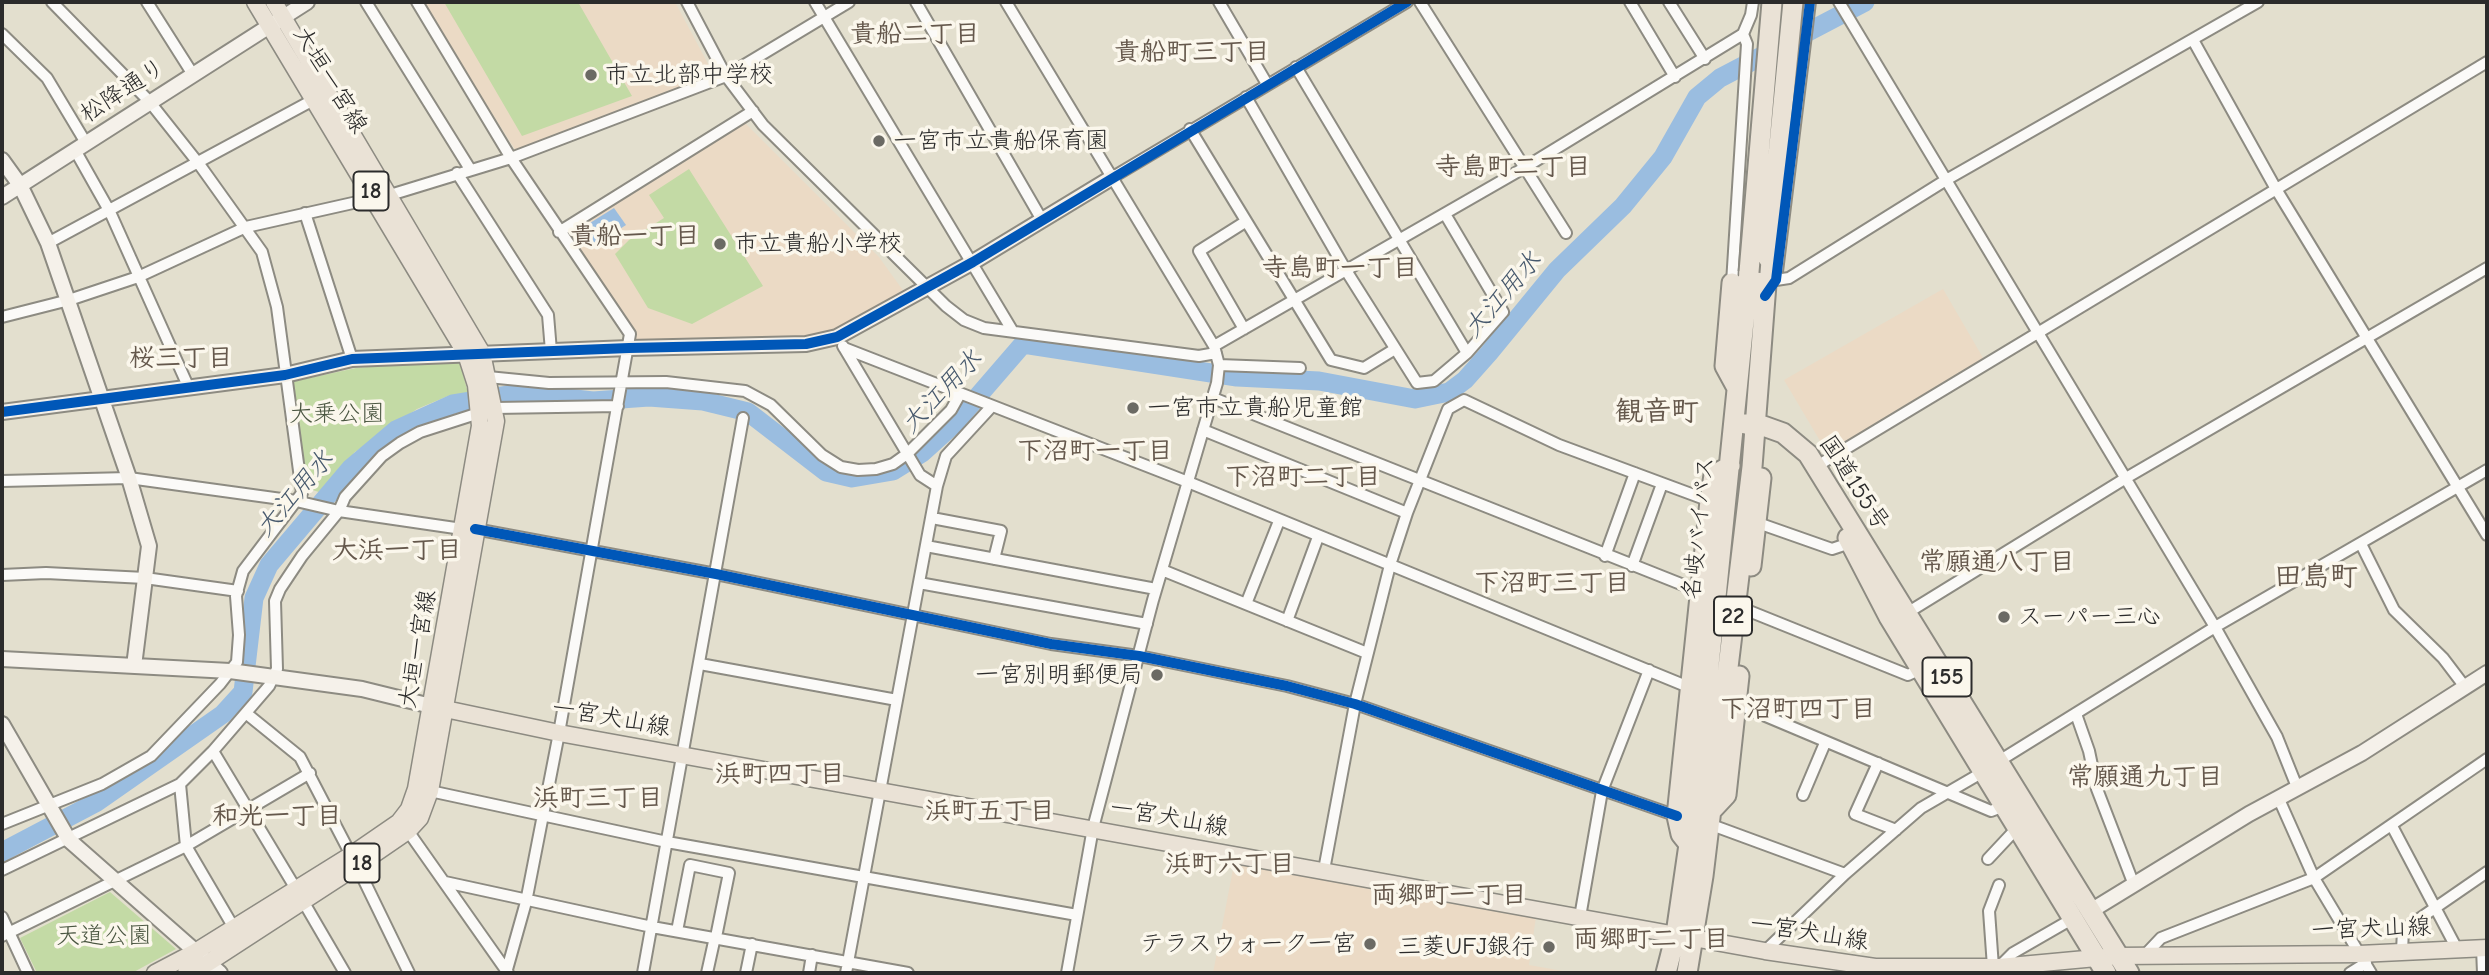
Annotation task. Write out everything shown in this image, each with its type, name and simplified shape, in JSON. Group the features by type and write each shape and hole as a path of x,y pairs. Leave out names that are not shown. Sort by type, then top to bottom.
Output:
{"highway":[{"name":"名岐バイパス","path":"1688,973 1685,936 1689,844 1730,466 1772,2"},
{"name":"名岐バイパス","path":"1666,973 1685,936 1710,817 1771,288 1768,258 1793,2"},
{"name":"22","path":"1732,283 1725,366 1737,388"},
{"name":"国道155号","path":"1734,424 1755,427 1793,439 1817,466 2000,761 2081,915 2101,966"},
{"name":"国道155号","path":"1755,427 1787,441 1806,457 1920,669 2017,828 2081,915 2124,965"},
{"name":"22","path":"1689,844 1681,834 1677,816 1710,501 1714,475 1730,466"},
{"name":"22","path":"1710,817 1726,795 1737,704 1744,609 1762,480 1752,467"}],"main road":[{"name":"大垣一宮線","path":"255,2 277,20 474,354 484,381 487,408 496,421 469,529 437,708 416,789 409,809 399,822 354,861"},
{"name":"大垣一宮線","path":"274,2 277,20 315,99 382,197"},
{"name":"大垣一宮線","path":"186,973 208,963 300,895 408,831 419,818 430,791 437,708"},
{"name":"一宮犬山線","path":"437,708 559,733 882,789 1855,969 1997,969 2124,965 2144,956 2365,963 2402,951 2485,948"},
{"name":"大垣一宮線","path":"155,973 208,963 234,928 300,895"}],"street":[{"path":"2,824 49,809 102,784 151,756 236,672 238,591 243,571 258,548 301,502 302,493 277,307 262,252 199,164 149,101 52,2"},
{"path":"147,2 192,73"},
{"name":"松降通り","path":"2,197 192,73 307,2"},
{"path":"366,2 470,169"},
{"path":"417,2 511,158 630,334 559,733 526,902 507,973"},
{"path":"687,2 726,76 752,111 835,197 964,320 984,328 1199,356 1524,168 1743,34"},
{"path":"815,2 1012,330"},
{"path":"2,317 69,300 138,277 246,227 382,197 511,158 726,76 849,2"},
{"path":"916,2 1042,220"},
{"path":"1006,2 1215,349 1218,367 1213,398 1156,589 1093,828 1067,973"},
{"path":"1219,2 1267,84"},
{"path":"841,343 927,286 972,262 1407,2"},
{"path":"1420,2 1566,233"},
{"path":"1630,2 1675,77"},
{"path":"1669,2 1705,59"},
{"path":"1732,283 1746,52 1743,34 1753,2"},
{"path":"1751,15 1784,2"},
{"path":"1771,288 1805,55 1810,2"},
{"path":"1771,288 1946,180 2258,2"},
{"path":"1840,4 2214,627 2277,737 2297,787"},
{"path":"2,34 47,78 188,386"},
{"path":"2193,40 2276,189 2487,535"},
{"path":"1744,78 1805,55"},
{"path":"1817,466 2487,62"},
{"path":"1296,67 1467,353"},
{"path":"1246,97 1347,272 1418,383 1426,384 1467,353 1503,312 1445,214"},
{"path":"48,243 199,164 315,99"},
{"path":"559,232 752,111"},
{"path":"1191,129 1331,360 1364,368 1395,349"},
{"path":"2,160 20,185 48,243 129,478 149,546 134,666"},
{"path":"457,173 548,315 551,351"},
{"path":"305,213 352,359"},
{"path":"1244,329 1199,251 1245,222"},
{"path":"1907,613 2126,478 2487,268"},
{"path":"841,343 918,472 937,486"},
{"path":"2,412 285,375 352,359 841,343 1691,688"},
{"path":"1218,367 1300,368"},
{"path":"484,381 666,382 745,391 771,405 822,455 841,467 876,470 908,455 951,410 962,394"},
{"path":"1213,398 1701,592"},
{"path":"1324,870 1355,704 1390,565 1406,513 1448,409 1464,400 1559,446 1710,501"},
{"path":"2,870 66,836 180,784 213,751 247,714 278,660 275,601 288,575 367,471 400,443 419,432 487,408 618,404"},
{"path":"847,968 937,486 946,456 988,404"},
{"path":"643,973 743,418"},
{"path":"1203,430 1406,513"},
{"path":"2000,761 2214,627 2487,470"},
{"path":"1605,556 1634,473"},
{"path":"2,481 129,478 301,502 339,511 591,550 1051,644 1139,656 1223,672 1355,704 1677,816"},
{"path":"1632,566 1662,484"},
{"path":"932,518 1001,530 994,559"},
{"path":"1246,604 1279,521"},
{"path":"1758,523 1832,550 1850,543"},
{"path":"1287,621 1318,537"},
{"path":"2361,544 2394,610 2443,658 2465,687"},
{"path":"926,546 1156,589"},
{"path":"1162,570 1367,653"},
{"path":"2,575 46,573 145,578 238,591"},
{"path":"919,583 1147,624"},
{"path":"1744,609 1908,675 1920,669"},
{"path":"2,659 236,672 362,689 437,708"},
{"path":"700,664 897,700"},
{"path":"1580,917 1602,791 1649,670"},
{"path":"1997,969 2013,953 2134,885 2278,797 2362,753 2486,675"},
{"path":"1737,704 1991,811 2004,806"},
{"path":"247,714 300,757 409,973"},
{"path":"2076,714 2089,751 2097,789 2134,885"},
{"path":"2,724 66,836 208,963"},
{"path":"1803,795 1825,743"},
{"path":"213,751 250,809 345,973"},
{"path":"2144,956 2161,938 2314,877 2487,759"},
{"path":"1878,763 1855,814 1896,830"},
{"path":"1765,951 1845,874 1921,808 1983,772"},
{"path":"5,934 186,846 310,773"},
{"path":"180,784 186,846 234,928"},
{"path":"430,791 667,842 1077,915"},
{"path":"2278,797 2314,877 2365,963 2350,973"},
{"path":"1710,817 1845,874"},
{"path":"2392,826 2457,949"},
{"path":"1988,859 2017,828"},
{"path":"408,831 507,973"},
{"path":"677,931 690,865 729,873 707,973"},
{"path":"2402,951 2403,930 2487,872"},
{"path":"445,882 526,902 812,955 847,968 908,973"},
{"path":"1997,969 1989,911 1998,885"},
{"path":"2,917 5,934 28,973"},
{"path":"746,973 752,944"},
{"path":"2483,973 2485,948"},
{"path":"809,973 812,955"}],"shaded area":[{"name":"市立北部中学校","path":"421,2 675,2 715,77 516,151"},
{"name":"市立貴船小学校","path":"743,121 879,257 907,296 866,322 814,338 642,347 567,232"},
{"path":"1943,289 1986,363 1829,456 1784,380"},
{"name":"テラスウォーク一宮","path":"1235,859 1537,910 1529,965 1574,973 1213,973"}],"green space":[{"path":"444,2 578,2 632,96 522,136"},
{"path":"689,169 763,286 692,324 648,308 615,254 629,240 664,218 649,195"},
{"name":"大乗公園","path":"459,360 468,393 448,396 417,409 355,452 322,493 306,488 291,382 356,368"},
{"name":"天道公園","path":"110,892 176,949 132,973 37,973 20,938"}],"water":[{"path":"614,208 626,225 593,246 582,228"}],"waterway":[{"name":"大江用水","path":"2,852 97,802 223,714 243,692 254,598 269,565 351,468 396,430 453,404 521,393 593,401 649,397 703,401 748,412 826,472 852,478 893,471 922,453 953,425 1023,344 1237,377 1319,381 1415,399 1449,392 1465,380 1489,353 1557,270 1623,206 1663,157 1697,97 1720,78 1865,2"}],"cycle path":[{"path":"2,412 285,375 352,359 806,344 837,337 973,262 1407,2"},
{"path":"1765,296 1776,280 1810,2"},
{"path":"475,529 716,574 1051,644 1139,656 1287,686 1355,704 1677,816"}],"place":[{"name":"市立北部中学校","path":"591,75"},
{"name":"一宮市立貴船保育園","path":"879,141"},
{"name":"市立貴船小学校","path":"720,244"},
{"name":"一宮市立貴船児童館","path":"1133,408"},
{"name":"スーパー三心","path":"2004,617"},
{"name":"一宮別明郵便局","path":"1157,675"},
{"name":"テラスウォーク一宮","path":"1370,944"},
{"name":"三菱UFJ銀行","path":"1549,947"}],"district":[{"name":"貴船二丁目","path":"915,35"},
{"name":"貴船町三丁目","path":"1192,53"},
{"name":"寺島町二丁目","path":"1513,168"},
{"name":"貴船一丁目","path":"635,237"},
{"name":"寺島町一丁目","path":"1340,269"},
{"name":"桜三丁目","path":"181,359"},
{"name":"観音町","path":"1657,412"},
{"name":"下沼町一丁目","path":"1095,452"},
{"name":"下沼町二丁目","path":"1303,478"},
{"name":"大浜一丁目","path":"397,551"},
{"name":"常願通八丁目","path":"1997,563"},
{"name":"田島町","path":"2316,577"},
{"name":"下沼町三丁目","path":"1552,584"},
{"name":"下沼町四丁目","path":"1798,710"},
{"name":"浜町四丁目","path":"780,775"},
{"name":"常願通九丁目","path":"2145,778"},
{"name":"浜町三丁目","path":"598,799"},
{"name":"浜町五丁目","path":"990,812"},
{"name":"和光一丁目","path":"277,817"},
{"name":"浜町六丁目","path":"1230,865"},
{"name":"両郷町一丁目","path":"1449,896"},
{"name":"両郷町二丁目","path":"1651,940"}]}
